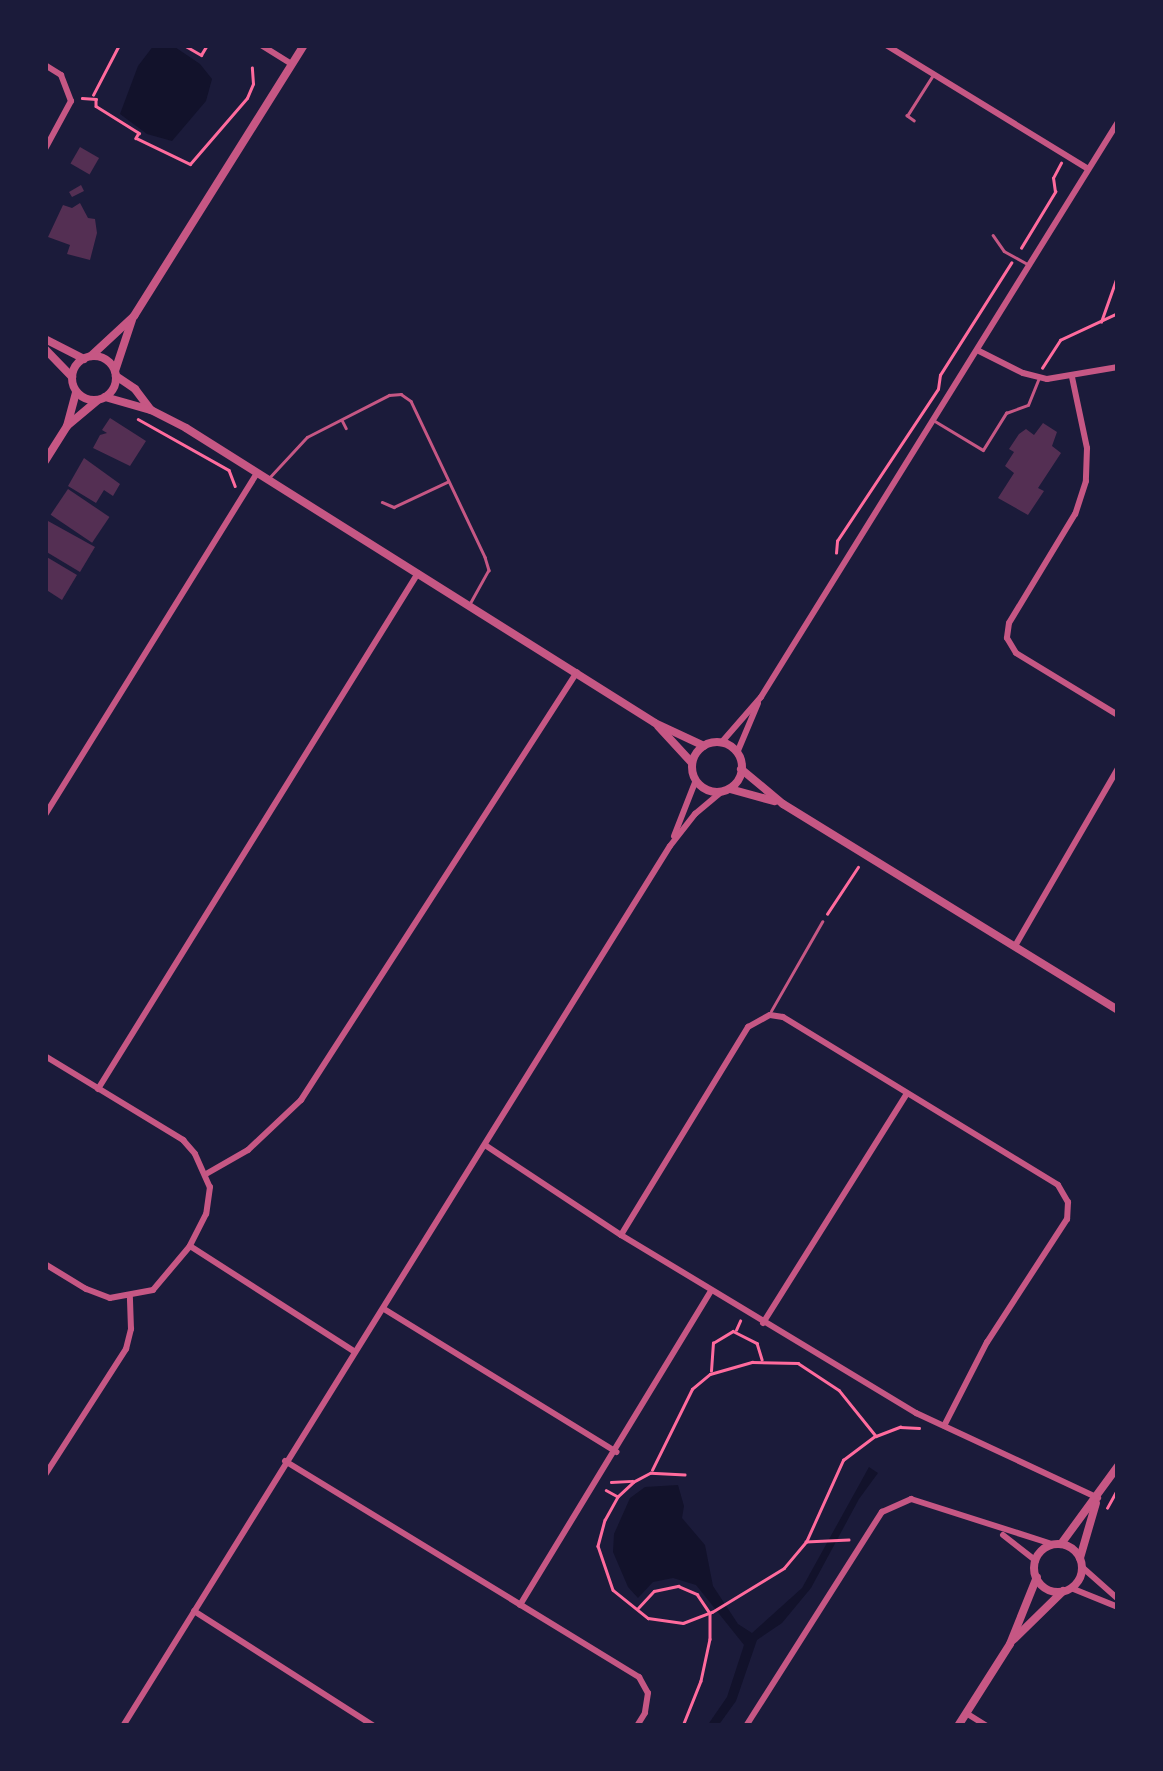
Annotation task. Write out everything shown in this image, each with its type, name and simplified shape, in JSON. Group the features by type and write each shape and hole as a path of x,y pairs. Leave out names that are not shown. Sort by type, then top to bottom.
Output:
{"street":[{"path":"261,45 292,64"},
{"path":"67,426 101,399 115,374 134,316 304,45"},
{"path":"886,45 1088,168"},
{"path":"45,65 61,76 71,100 45,149"},
{"path":"736,753 760,698 1118,122"},
{"path":"72,377 134,316"},
{"path":"45,340 88,358 105,360 151,410"},
{"path":"45,349 72,377 76,392 67,426 45,461"},
{"path":"978,350 1023,374 1072,377 1118,366"},
{"path":"1072,377 1086,448 1086,481 1075,514 1008,623 1007,638 1016,653 1118,715"},
{"path":"76,392 151,410 655,723 704,746 721,743 760,698"},
{"path":"45,815 257,474"},
{"path":"98,1089 418,573"},
{"path":"206,1174 248,1150 300,1100 577,672"},
{"path":"655,723 692,764 696,780 707,790 742,788 782,804 1118,1010"},
{"path":"721,743 736,753 742,769 782,804"},
{"path":"692,764 704,746"},
{"path":"1014,946 1118,768"},
{"path":"124,1726 670,846 695,814 725,790 742,769"},
{"path":"670,846 696,780"},
{"path":"621,1236 748,1027 770,1015 783,1017 1058,1185 1068,1202 1067,1219 987,1342 944,1426"},
{"path":"45,1056 183,1140 206,1174 206,1214 190,1246 160,1286 130,1297 103,1296 45,1264"},
{"path":"763,1323 907,1093"},
{"path":"485,1145 621,1236 763,1323 944,1426 1098,1498"},
{"path":"190,1246 354,1352"},
{"path":"520,1605 711,1290"},
{"path":"45,1475 126,1349 131,1329 130,1297"},
{"path":"384,1310 616,1452"},
{"path":"286,1461 639,1677 648,1693 645,1713 637,1726"},
{"path":"1036,1562 1098,1498 1118,1466"},
{"path":"1010,1644 1067,1590 1081,1562 1098,1498"},
{"path":"746,1726 882,1512 911,1499 998,1530 1072,1548 1118,1599"},
{"path":"958,1726 1010,1644 1037,1577 1036,1562 998,1530"},
{"path":"1037,1577 1050,1590 1067,1590 1118,1607"},
{"path":"194,1612 374,1726"},
{"path":"966,1713 987,1726"}],"lane":[{"path":"914,121 907,116 934,74"},
{"path":"992,234 1004,250 1029,265"},
{"path":"934,420 983,450 1006,413 1028,405 1040,373"},
{"path":"268,480 307,436 378,400 400,394 411,401 489,570 470,605"},
{"path":"378,400 383,411"},
{"path":"342,419 346,428"},
{"path":"382,502 394,507 449,481"},
{"path":"419,486 423,493"},
{"path":"770,1015 780,988 822,922"}],"path":[{"path":"118,45 92,96 96,106 139,133 136,138 163,155 166,150 190,164 247,98 253,84 252,68"},
{"path":"184,45 201,55 206,47"},
{"path":"71,100 92,96"},
{"path":"1019,250 1055,192 1054,178 1061,163"},
{"path":"1100,323 1118,272 1118,232"},
{"path":"837,556 837,542 938,390 940,374 1011,264"},
{"path":"1040,373 1060,340 1118,313"},
{"path":"126,412 229,470 235,488"},
{"path":"822,922 859,866"},
{"path":"712,1374 712,1343 736,1332 740,1321"},
{"path":"736,1332 757,1342 762,1360"},
{"path":"876,1436 840,1390 798,1363 762,1360 712,1374 692,1389 650,1473 618,1497 604,1520 598,1546 614,1590 637,1609 666,1623 683,1623 710,1612 784,1568 806,1542 844,1460 876,1436 900,1427 926,1427"},
{"path":"650,1473 685,1475"},
{"path":"611,1482 639,1480"},
{"path":"1101,1520 1118,1488"},
{"path":"606,1490 618,1497"},
{"path":"806,1542 866,1539"},
{"path":"637,1609 654,1591 678,1586 696,1594 710,1612 710,1640 701,1681 683,1726"}],"shaded area":[{"path":"154,45 172,45 200,64 212,79 206,101 172,141 147,134 120,114 138,66"},
{"path":"869,1467 878,1473 859,1499 811,1588 782,1623 757,1640 736,1701 718,1726 707,1726 727,1697 744,1645 696,1585 673,1578 653,1582 638,1598 628,1587 613,1552 614,1534 630,1498 645,1487 678,1485 684,1506 682,1518 705,1545 713,1586 738,1624 752,1633 802,1588"}],"building":[{"path":"80,147 99,158 90,174 70,163"},
{"path":"81,185 84,191 72,197 69,192"},
{"path":"80,203 88,218 95,219 97,233 90,260 67,254 70,245 48,237 63,205 72,208"},
{"path":"110,418 146,441 130,466 93,448 100,435 107,433 102,430"},
{"path":"1043,423 1057,432 1052,446 1061,453 1038,488 1044,491 1028,515 998,498 1014,473 1005,466 1014,452 1009,449 1019,434 1026,429 1034,435"},
{"path":"84,458 120,484 113,496 104,490 96,503 68,486"},
{"path":"68,489 109,517 92,543 51,515"},
{"path":"48,521 95,547 80,572 45,551"},
{"path":"45,556 77,575 62,600 45,589"}]}
